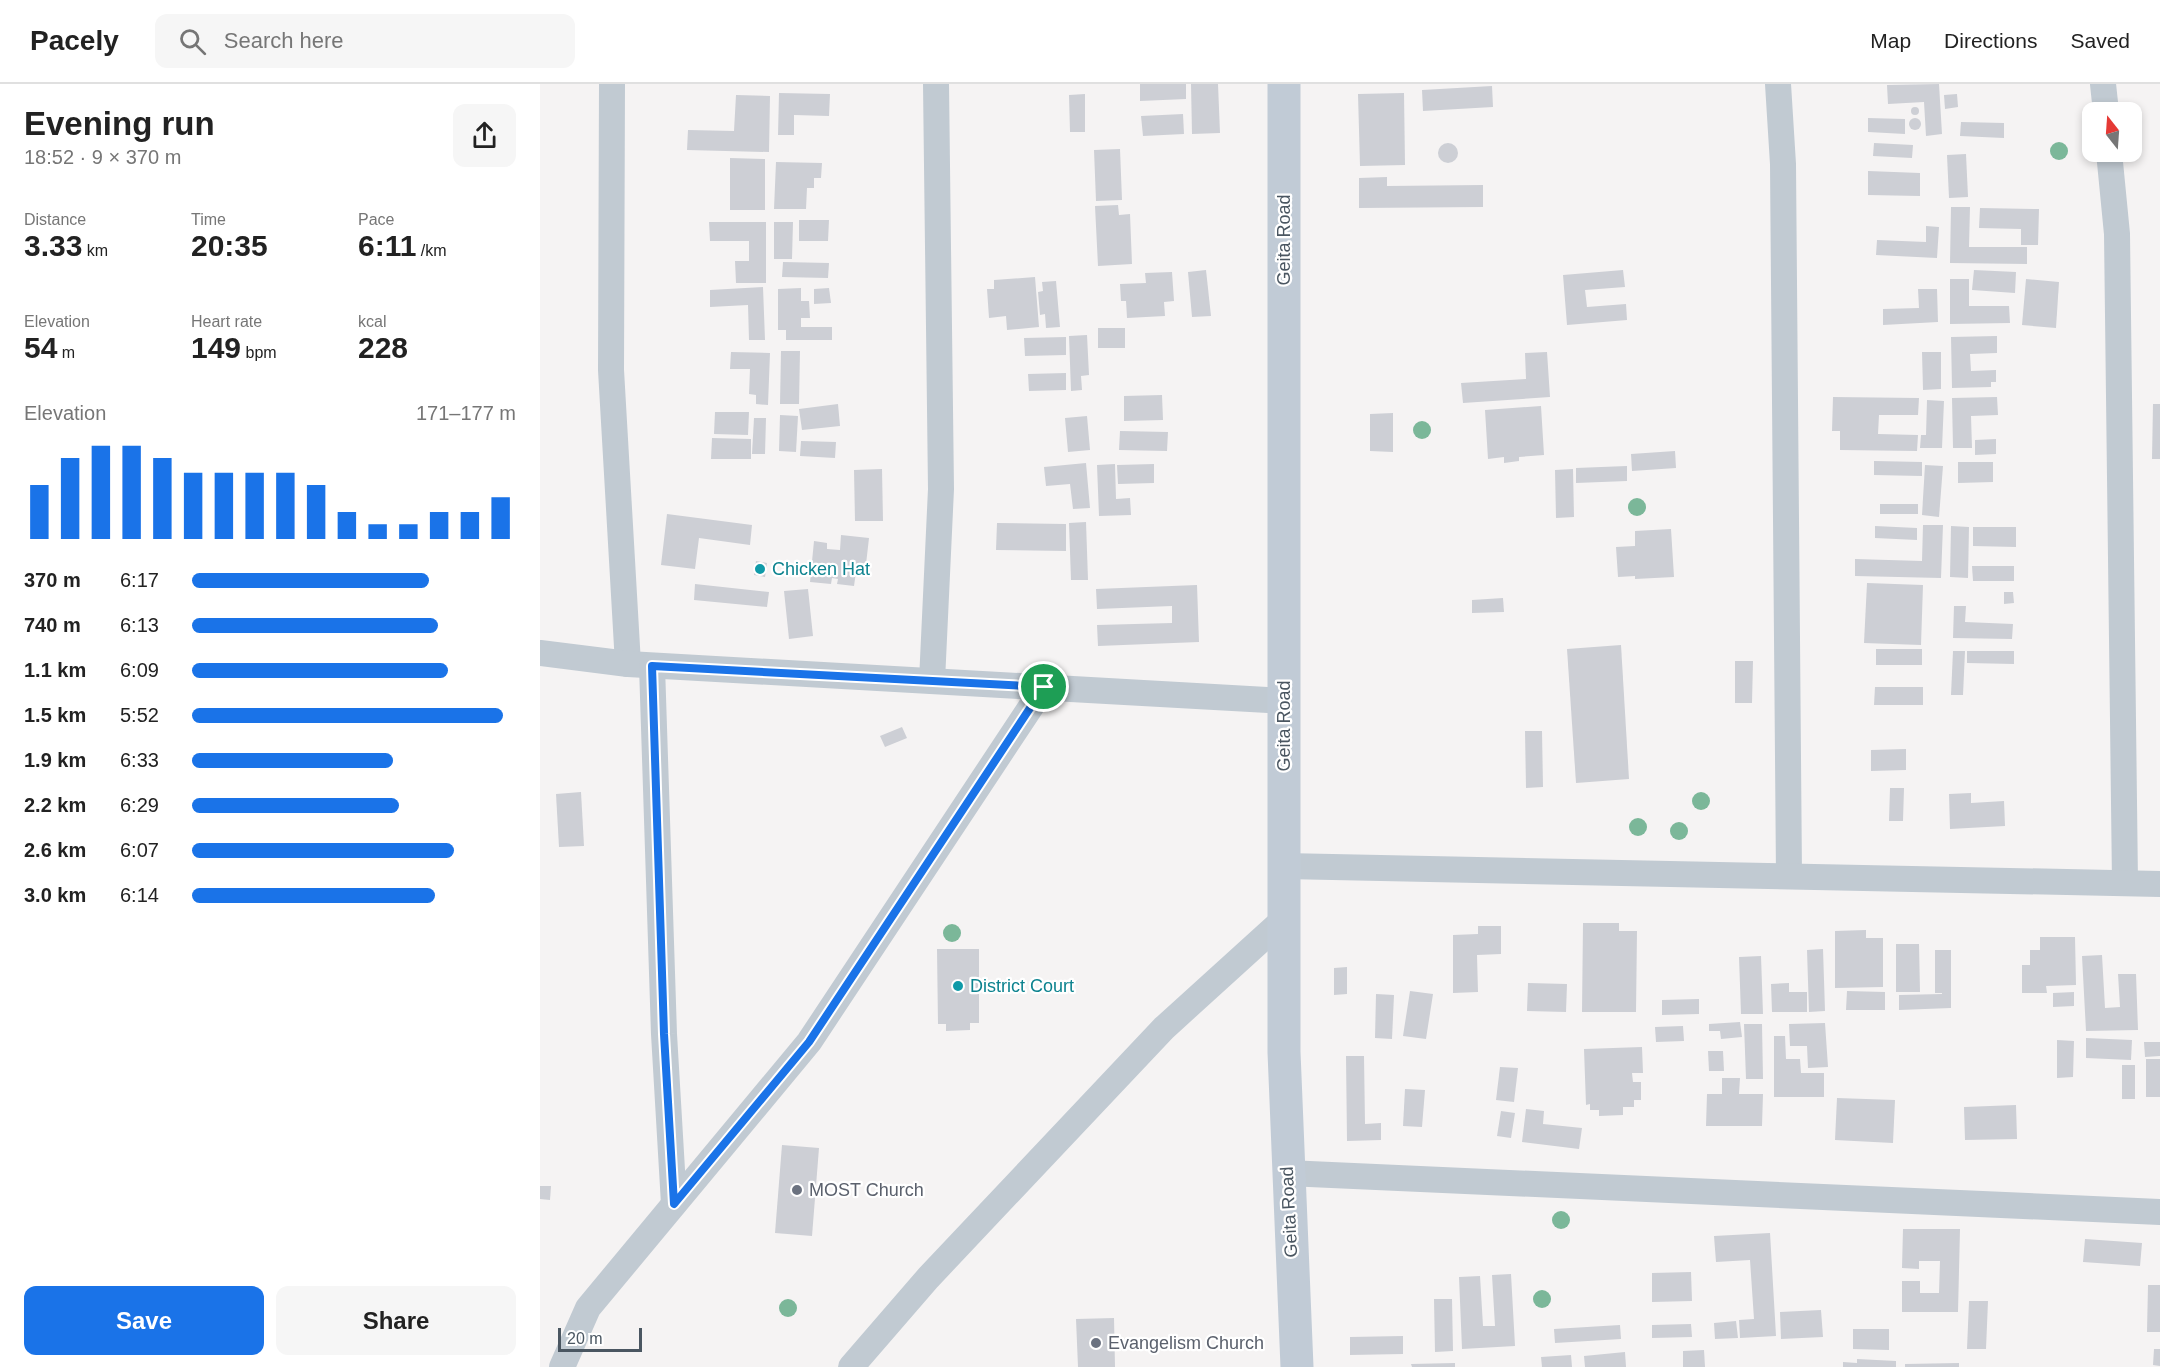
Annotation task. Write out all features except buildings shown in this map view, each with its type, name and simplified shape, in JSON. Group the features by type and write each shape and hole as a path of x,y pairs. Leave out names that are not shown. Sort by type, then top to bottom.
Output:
{"main road":[{"name":"Geita Road","path":"1284,84 1284,1052 1287,1173 1297,1367"}],"street":[{"path":"612,84 611,370 640,665 674,1204"},
{"path":"932,681 941,489 936,84"},
{"path":"1778,84 1783,164 1789,876"},
{"path":"2103,84 2105,102"},
{"path":"2110,162 2117,234 2125,883"},
{"path":"540,653 640,665 1284,701"},
{"path":"561,1367 588,1308 809,1042 1044,687"},
{"path":"1284,866 2160,884"},
{"path":"851,1367 928,1278 1164,1028 1283,920"},
{"path":"1287,1173 2160,1212"}],"place":[{"name":"Chicken Hat","path":"760,569"},
{"name":"District Court","path":"958,986"},
{"name":"MOST Church","path":"797,1190"},
{"name":"Evangelism Church","path":"1096,1343"}],"route":[{"path":"652,666 1044,687 809,1042 674,1204 664,1034 652,666"}]}
